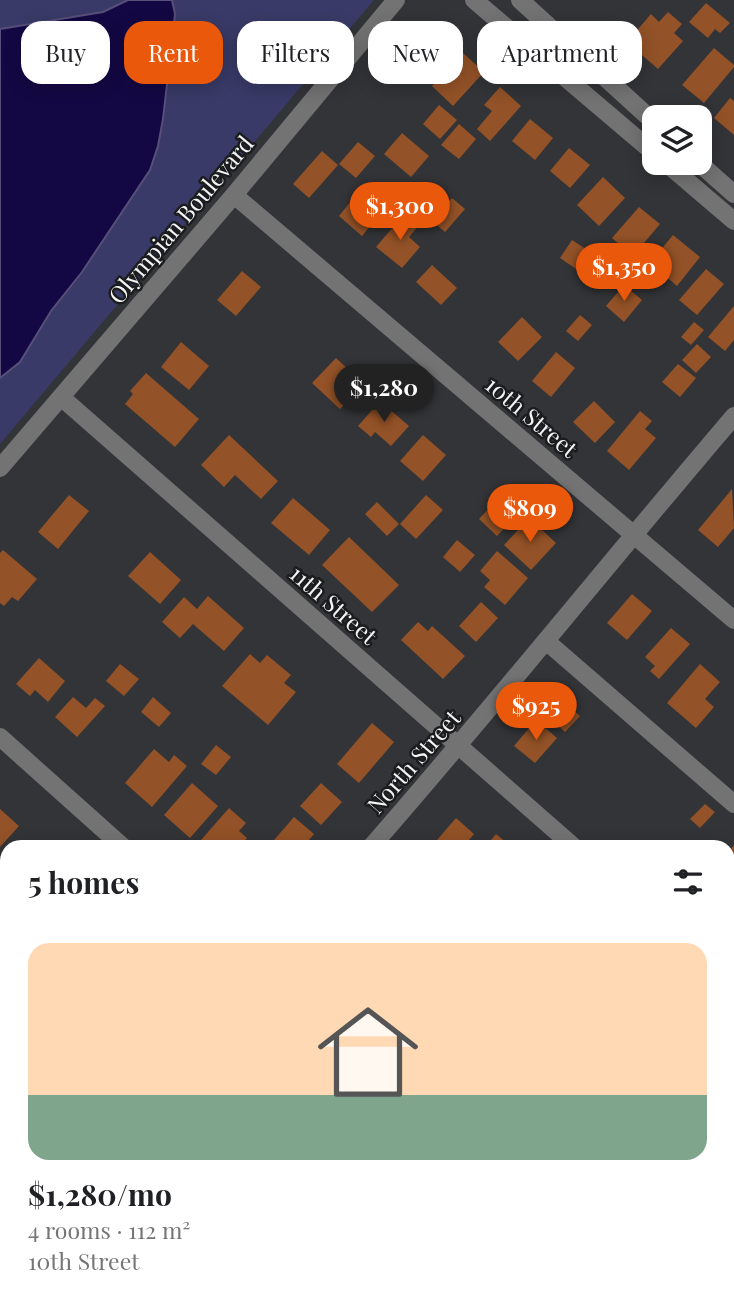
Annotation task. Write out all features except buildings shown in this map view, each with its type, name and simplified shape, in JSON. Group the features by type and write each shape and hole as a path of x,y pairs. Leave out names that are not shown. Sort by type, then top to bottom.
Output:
{"street":[{"name":"Olympian Boulevard","path":"0,467 234,195 396,0"},
{"path":"474,0 642,143"},
{"path":"520,0 642,111"},
{"path":"680,175 734,221"},
{"path":"712,175 734,194"},
{"name":"10th Street","path":"234,195 734,620"},
{"name":"11th Street","path":"61,397 565,840"},
{"name":"North Street","path":"377,840 459,746 734,416"},
{"path":"546,640 734,804"},
{"path":"0,737 115,840"}],"shaded area":[{"path":"0,0 374,0 354,24 354,21 237,21 237,84 303,84 0,444"},
{"path":"128,0 172,0 174,21 124,21 124,84 167,84 158,146 150,170 82,272 51,311 20,362 0,378 0,29 21,26 21,84 110,84 110,21 48,21 103,12"}]}
